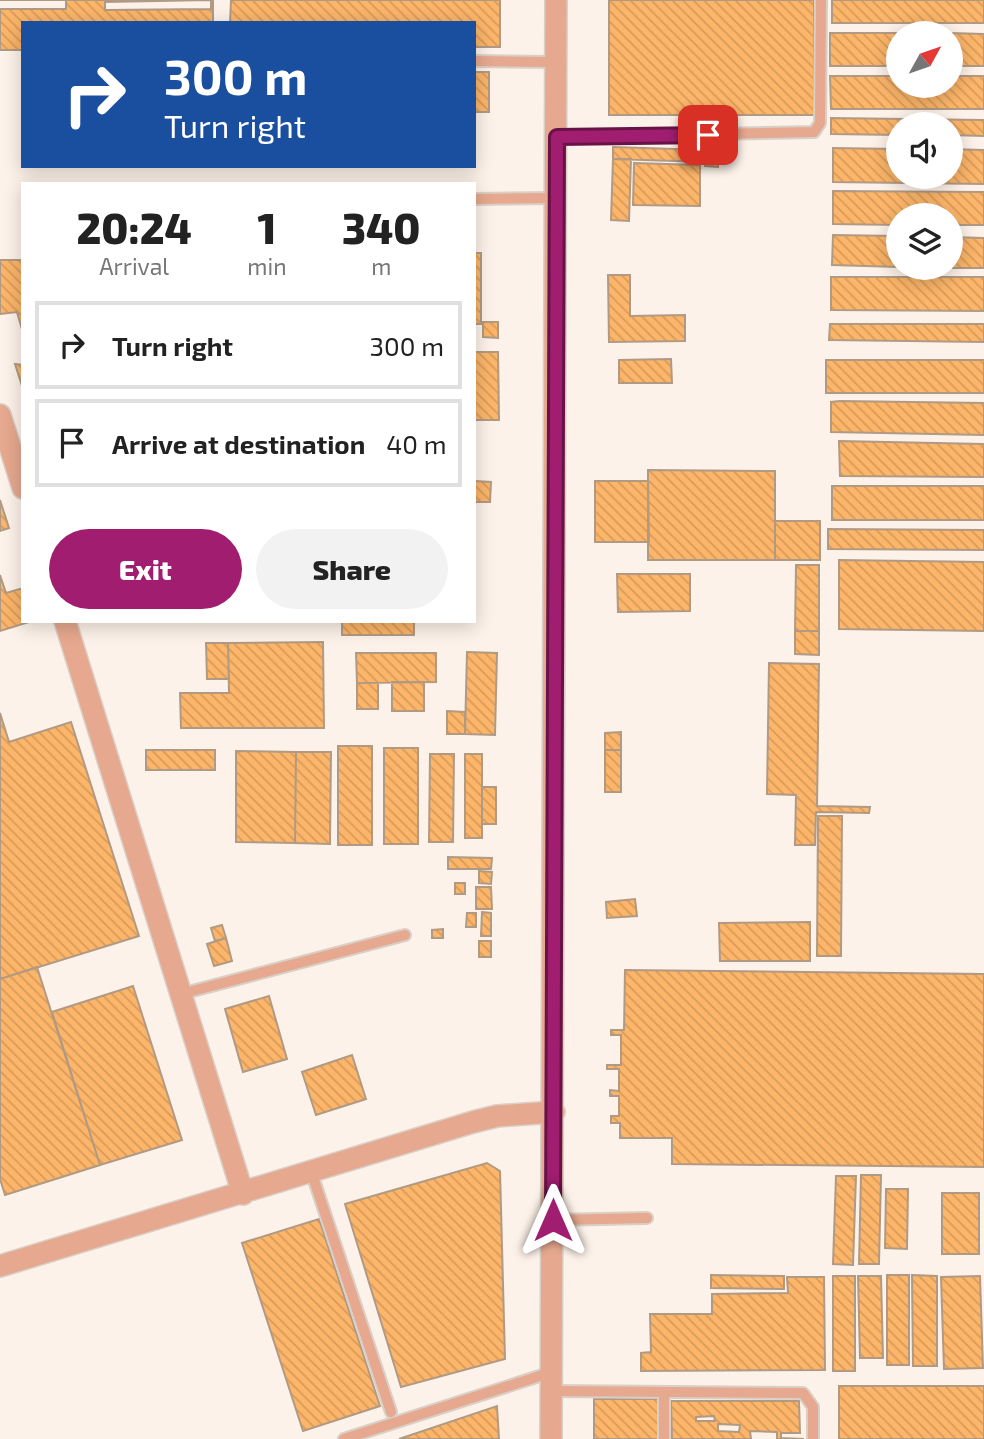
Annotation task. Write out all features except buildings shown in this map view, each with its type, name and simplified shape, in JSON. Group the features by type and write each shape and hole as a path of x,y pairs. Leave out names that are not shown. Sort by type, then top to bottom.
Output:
{"street":[{"path":"551,1439 556,0"},
{"path":"0,415 21,482"},
{"path":"66,623 243,1194"},
{"path":"0,1266 485,1119 554,1112"}],"lane":[{"path":"557,137 814,132 820,123 821,0"},
{"path":"476,61 555,62"},
{"path":"476,199 556,198"},
{"path":"181,993 405,935"},
{"path":"310,1171 391,1412"},
{"path":"553,1220 647,1218"},
{"path":"344,1439 552,1382 664,1393 803,1393 813,1407 813,1439"},
{"path":"664,1393 664,1439"}],"route":[{"path":"553,1220 557,137 708,135"}]}
